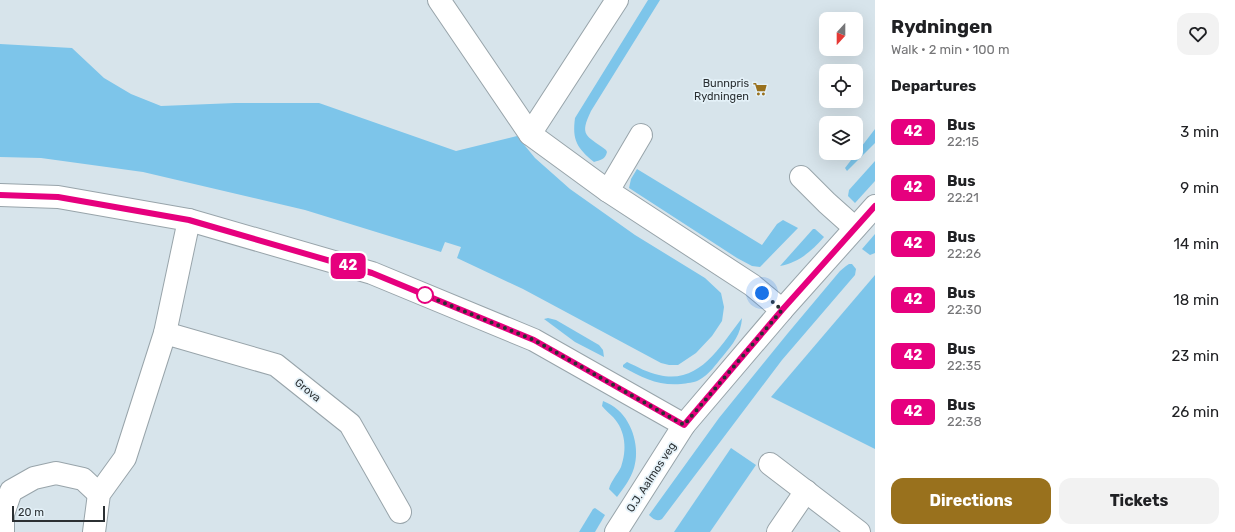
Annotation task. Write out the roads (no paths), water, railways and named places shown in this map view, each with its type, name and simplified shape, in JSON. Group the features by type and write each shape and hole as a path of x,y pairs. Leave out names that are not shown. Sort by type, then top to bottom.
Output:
{"street":[{"path":"439,0 530,134 608,191 752,285 782,310"},
{"path":"530,134 617,0"},
{"path":"608,191 641,135"},
{"path":"801,177 826,204 855,228"},
{"path":"0,195 58,197 189,220 372,273 527,337 684,425"},
{"name":"O.J. Aalmos veg","path":"616,532 684,425 782,310 875,206"},
{"path":"94,532 99,494 125,458 165,333 189,220"},
{"name":"Grova","path":"165,333 276,365 350,424 400,512"},
{"path":"770,464 859,532"},
{"path":"3,532 3,514 6,489 34,478 56,473 83,479 99,494"},
{"path":"778,532 806,491"}],"place":[{"name":"Bunnpris Rydningen","path":"760,89"}]}
